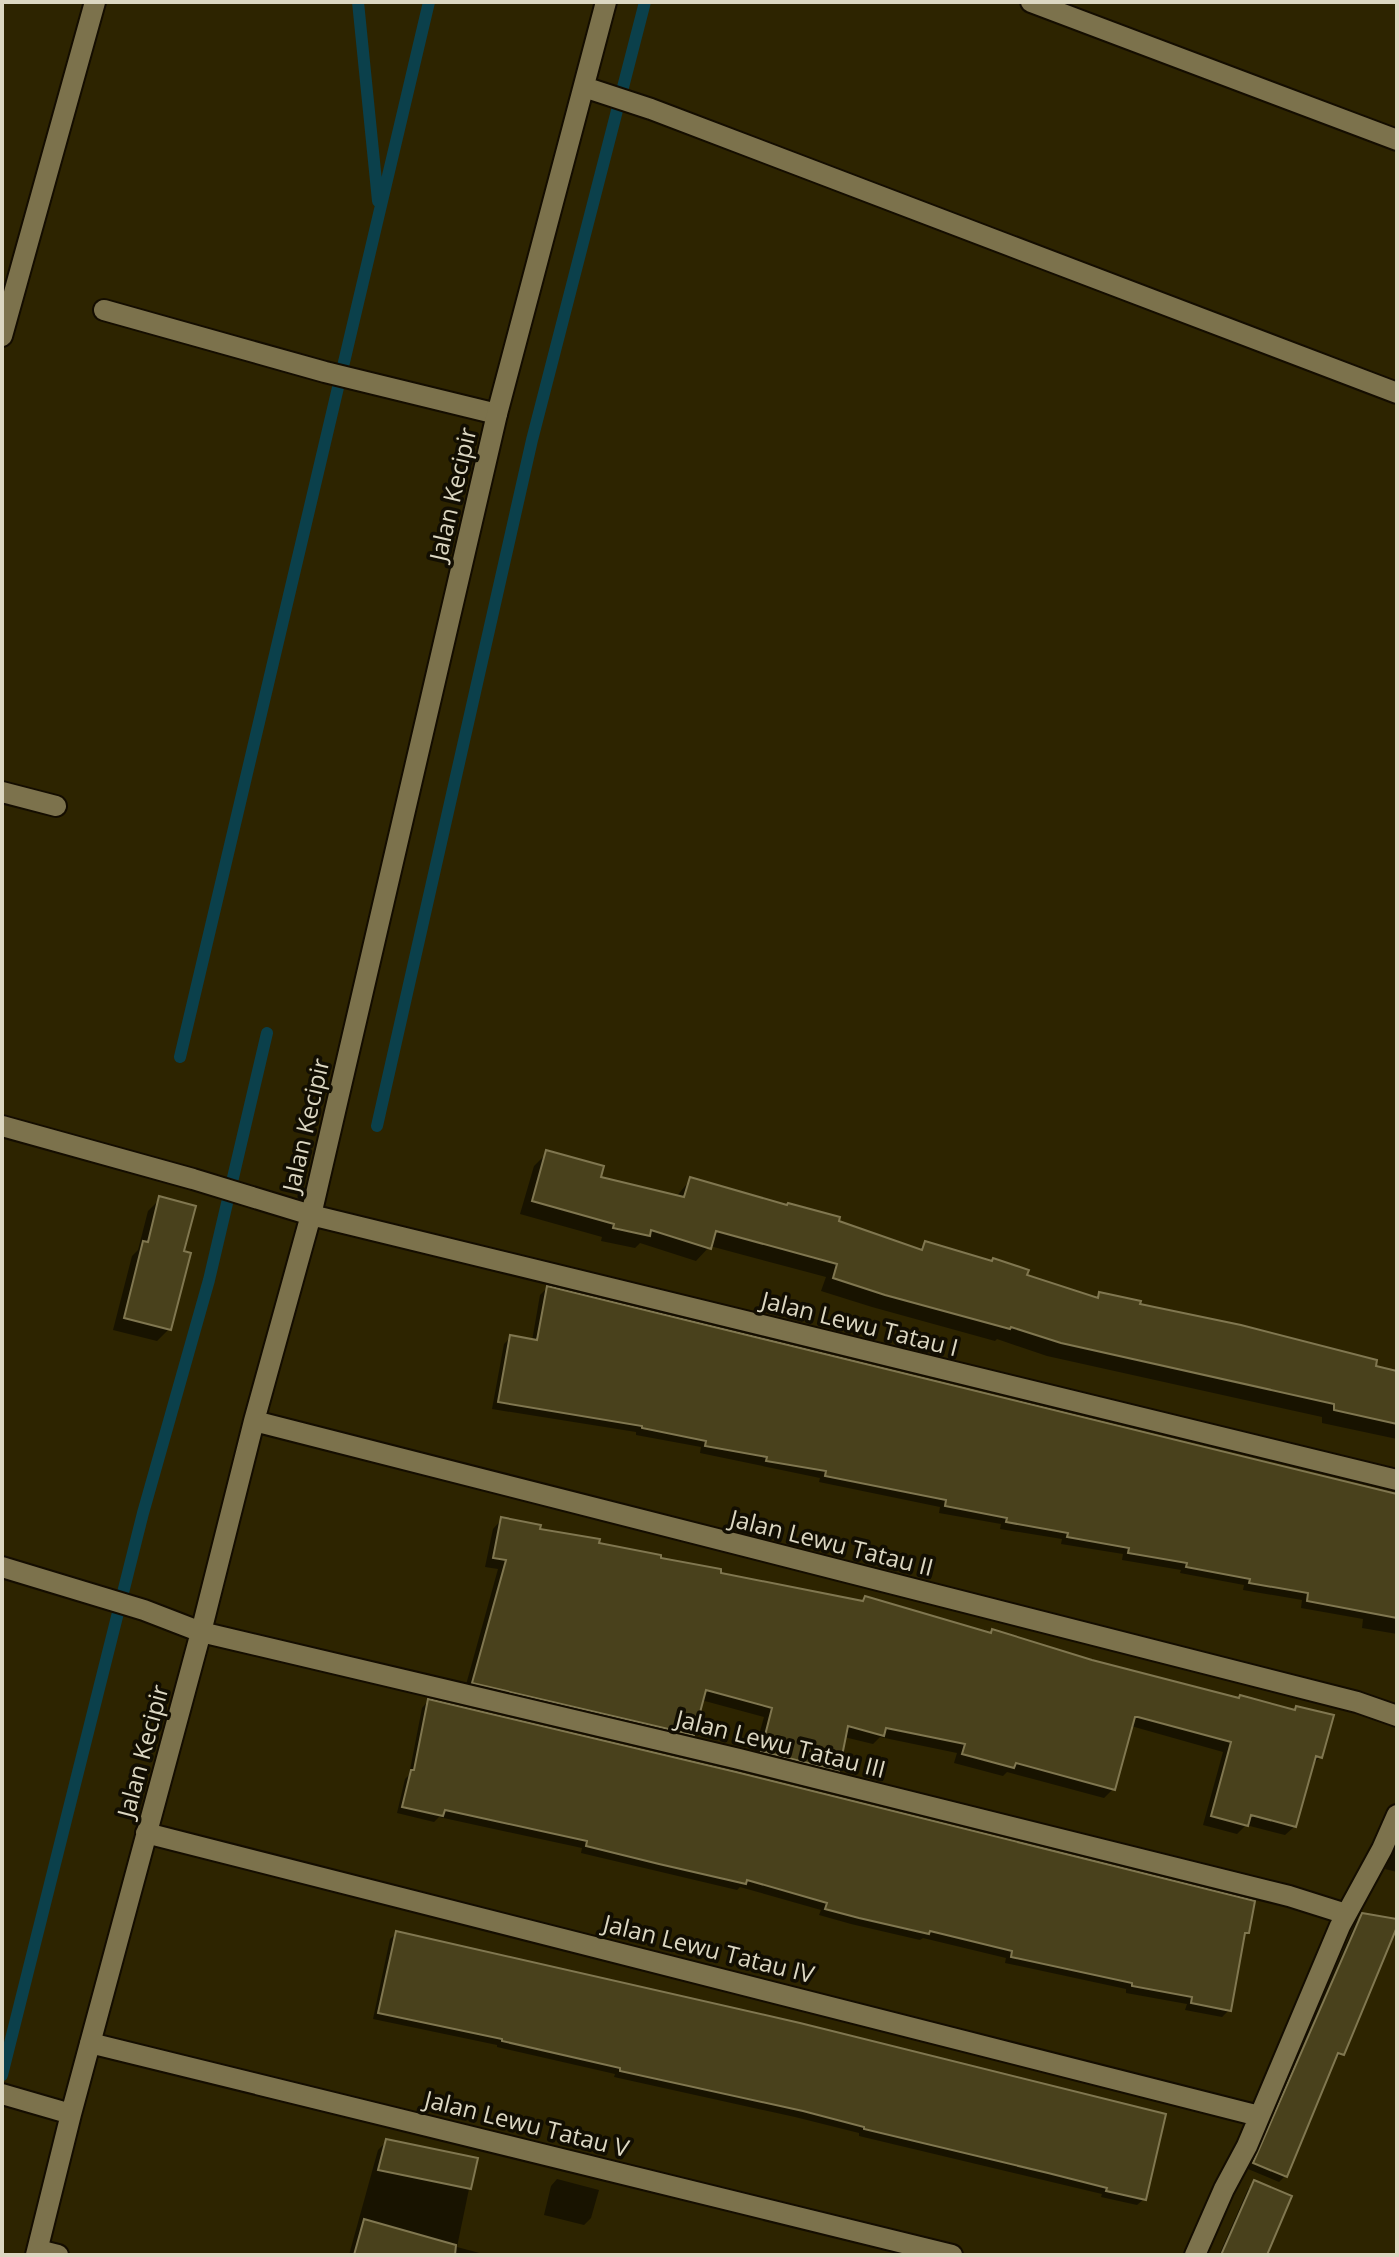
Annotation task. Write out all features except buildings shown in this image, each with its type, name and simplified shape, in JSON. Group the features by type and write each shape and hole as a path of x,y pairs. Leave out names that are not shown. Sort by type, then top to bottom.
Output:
{"street":[{"path":"2,336 95,2"},
{"name":"Jalan Kecipir","path":"37,2252 254,1421 311,1215 497,414 606,2"},
{"path":"1031,2 1397,140"},
{"path":"584,87 651,109 1397,393"},
{"path":"104,310 325,372 497,414"},
{"path":"2,792 56,806"},
{"name":"Jalan Lewu Tatau I","path":"2,1126 311,1215 1397,1480"},
{"name":"Jalan Lewu Tatau II","path":"254,1421 1326,1694 1397,1716"},
{"name":"Jalan Lewu Tatau III","path":"2,1567 144,1610 201,1632 739,1759 1289,1896 1346,1914"},
{"path":"1195,2255 1346,1914 1397,1815"},
{"name":"Jalan Lewu Tatau IV","path":"146,1833 1259,2116"},
{"name":"Jalan Lewu Tatau V","path":"90,2043 952,2255"},
{"path":"2,2094 71,2114"},
{"path":"37,2252 58,2255"}],"waterway":[{"path":"358,2 378,201"},
{"path":"180,1057 429,2"},
{"path":"377,1126 532,440 645,2"},
{"path":"2,2075 143,1513 209,1280 267,1033"}]}
